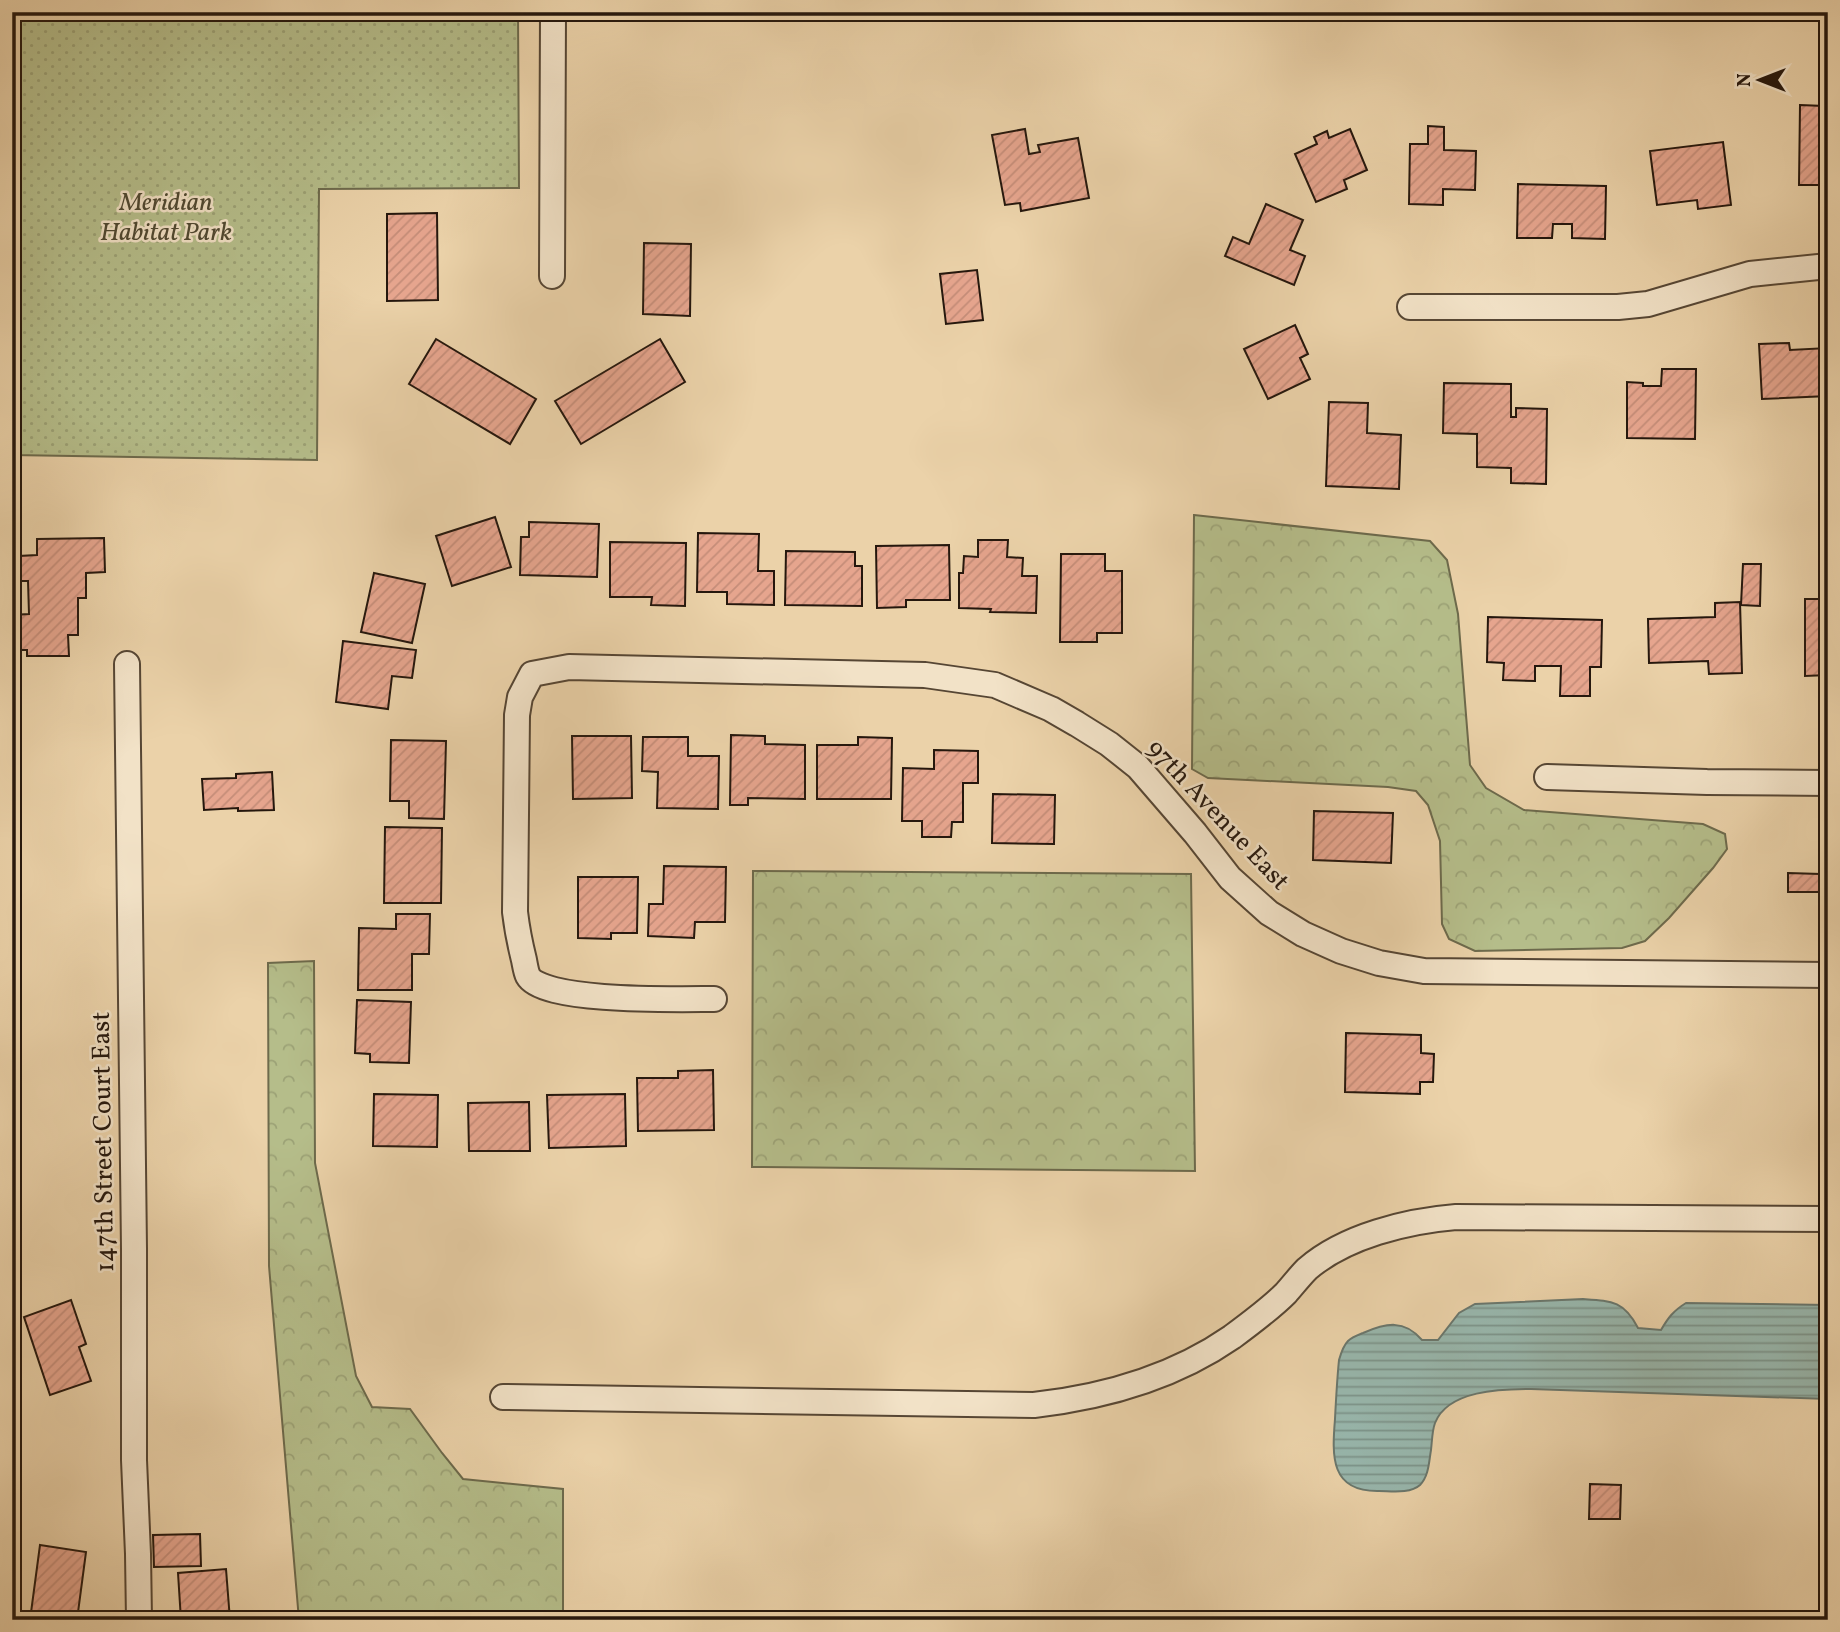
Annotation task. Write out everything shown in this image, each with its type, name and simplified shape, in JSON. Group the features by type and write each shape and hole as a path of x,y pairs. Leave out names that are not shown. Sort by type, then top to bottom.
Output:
{"street":[{"path":"552,276 553,12"},
{"path":"1410,307 1638,305 1750,274 1828,266"},
{"name":"147th Street Court East","path":"127,664 134,1460 139,1620"},
{"name":"97th Avenue East","path":"714,999 602,996 536,985 528,976 517,936 515,912 517,728 520,697 532,674 569,667 925,675 995,685 1077,723 1119,752 1138,767 1230,878 1269,913 1303,934 1341,951 1379,963 1424,971 1828,975"},
{"path":"1547,777 1828,783"},
{"path":"503,1397 1034,1405 1069,1401 1138,1384 1202,1356 1259,1317 1308,1269 1324,1258 1358,1240 1408,1223 1456,1217 1828,1219"}],"green space":[{"name":"Meridian Habitat Park","path":"12,12 518,12 519,188 319,189 317,460 12,455"},
{"path":"1194,515 1430,541 1447,560 1458,614 1470,765 1486,788 1524,810 1703,824 1725,834 1727,849 1669,918 1645,941 1622,948 1475,951 1449,939 1442,924 1440,841 1428,805 1416,791 1388,787 1208,778 1192,769"},
{"path":"753,871 1191,874 1195,1171 752,1167"},
{"path":"314,961 315,1163 356,1376 372,1407 410,1409 463,1479 563,1489 563,1620 299,1620 269,1266 268,963"}],"water":[{"path":"1583,1299 1616,1304 1628,1312 1638,1328 1661,1330 1671,1315 1686,1303 1828,1305 1828,1399 1531,1389 1491,1391 1463,1398 1442,1412 1434,1426 1427,1473 1416,1488 1400,1491 1363,1490 1343,1478 1335,1458 1334,1433 1339,1360 1343,1347 1350,1340 1379,1327 1394,1325 1408,1329 1422,1340 1438,1340 1459,1313 1475,1304"}],"building":[{"path":"1428,12 1484,12 1483,17 1427,16"},
{"path":"1800,105 1824,106 1824,128 1828,128 1828,185 1799,185"},
{"path":"1428,126 1444,127 1444,150 1476,151 1475,190 1443,189 1443,205 1409,204 1410,144 1428,144"},
{"path":"1025,129 1029,154 1040,152 1038,145 1078,138 1089,198 1021,211 1020,203 1005,205 992,135"},
{"path":"1350,129 1367,170 1344,180 1347,189 1316,202 1295,154 1317,144 1314,137 1327,131 1329,138"},
{"path":"1723,142 1731,205 1698,209 1697,200 1657,205 1650,151"},
{"path":"1518,184 1606,186 1605,239 1572,238 1572,224 1553,224 1552,238 1517,238"},
{"path":"1266,204 1303,220 1290,250 1305,256 1294,285 1225,256 1233,237 1249,244"},
{"path":"437,213 438,300 387,301 387,214"},
{"path":"644,243 691,244 690,316 643,314"},
{"path":"977,270 983,320 946,324 940,274"},
{"path":"1295,325 1308,354 1300,358 1310,379 1268,399 1244,349"},
{"path":"436,339 536,399 510,444 409,384"},
{"path":"660,339 685,382 581,444 555,401"},
{"path":"1789,343 1790,350 1828,348 1828,396 1762,399 1759,344"},
{"path":"1662,369 1696,369 1695,439 1627,438 1627,382 1643,383 1643,386 1661,386"},
{"path":"1444,383 1511,384 1511,417 1516,417 1516,408 1547,409 1546,484 1511,483 1511,468 1477,467 1477,434 1443,433"},
{"path":"1329,402 1368,403 1367,433 1401,435 1399,489 1326,486"},
{"path":"495,517 511,567 452,586 436,536"},
{"path":"529,522 599,524 597,577 520,575 521,537 529,537"},
{"path":"698,533 759,534 758,571 774,571 774,605 727,604 727,592 697,592"},
{"path":"104,538 105,572 86,573 86,598 78,598 78,635 68,635 69,656 27,656 27,650 12,650 12,615 29,614 28,581 20,581 19,556 37,555 37,539"},
{"path":"978,540 1008,540 1007,557 1023,558 1022,576 1037,576 1036,613 959,608 959,573 963,573 964,556 978,557"},
{"path":"610,542 686,543 685,606 651,605 652,597 610,597"},
{"path":"949,545 950,600 906,600 906,607 877,608 876,546"},
{"path":"786,551 855,552 855,566 862,566 862,606 785,605"},
{"path":"1061,554 1105,554 1105,571 1122,571 1122,633 1097,633 1097,642 1060,642"},
{"path":"1743,564 1761,564 1760,606 1741,605"},
{"path":"374,573 425,584 412,643 361,632"},
{"path":"1805,599 1828,599 1828,675 1805,676"},
{"path":"1740,602 1742,673 1709,674 1708,661 1649,663 1648,619 1715,617 1715,603"},
{"path":"1488,617 1602,620 1601,667 1590,667 1590,696 1560,696 1561,666 1535,666 1535,681 1503,680 1504,663 1487,662"},
{"path":"343,641 416,650 412,678 392,676 388,709 336,702"},
{"path":"731,735 765,736 765,744 805,745 805,799 748,798 748,805 730,805"},
{"path":"572,736 631,736 632,798 573,799"},
{"path":"643,737 688,737 688,756 719,756 718,809 657,808 658,772 642,771"},
{"path":"858,737 892,738 891,799 817,799 817,745 858,745"},
{"path":"391,740 446,741 444,819 409,818 409,801 390,801"},
{"path":"934,750 978,751 978,783 963,783 963,822 952,822 951,837 922,837 922,821 902,821 903,768 934,769"},
{"path":"272,772 274,810 204,810 202,779 236,778 236,774"},
{"path":"993,794 1055,795 1054,844 992,843"},
{"path":"1314,811 1393,813 1391,863 1313,860"},
{"path":"385,827 442,828 441,903 384,903"},
{"path":"664,866 726,867 725,922 695,922 694,938 648,936 649,904 663,904"},
{"path":"1788,873 1820,874 1820,892 1788,892"},
{"path":"578,877 638,877 637,933 611,933 611,939 578,938"},
{"path":"396,914 430,914 429,954 412,954 412,990 358,990 359,928 396,929"},
{"path":"357,1000 411,1002 409,1063 370,1062 370,1054 355,1053"},
{"path":"1346,1033 1421,1035 1421,1053 1434,1054 1433,1082 1420,1082 1420,1094 1345,1092"},
{"path":"713,1070 714,1130 638,1131 637,1078 678,1078 678,1071"},
{"path":"374,1094 438,1095 437,1147 373,1146"},
{"path":"625,1094 626,1146 549,1148 547,1095"},
{"path":"529,1102 530,1151 469,1151 468,1103"},
{"path":"12,1239 16,1239 17,1288 12,1288"},
{"path":"71,1300 86,1344 79,1347 91,1381 50,1395 24,1317"},
{"path":"1590,1484 1621,1485 1620,1519 1589,1519"},
{"path":"200,1534 201,1566 154,1567 153,1535"},
{"path":"40,1545 86,1552 77,1620 30,1620"},
{"path":"226,1569 230,1620 181,1620 178,1573"}]}
